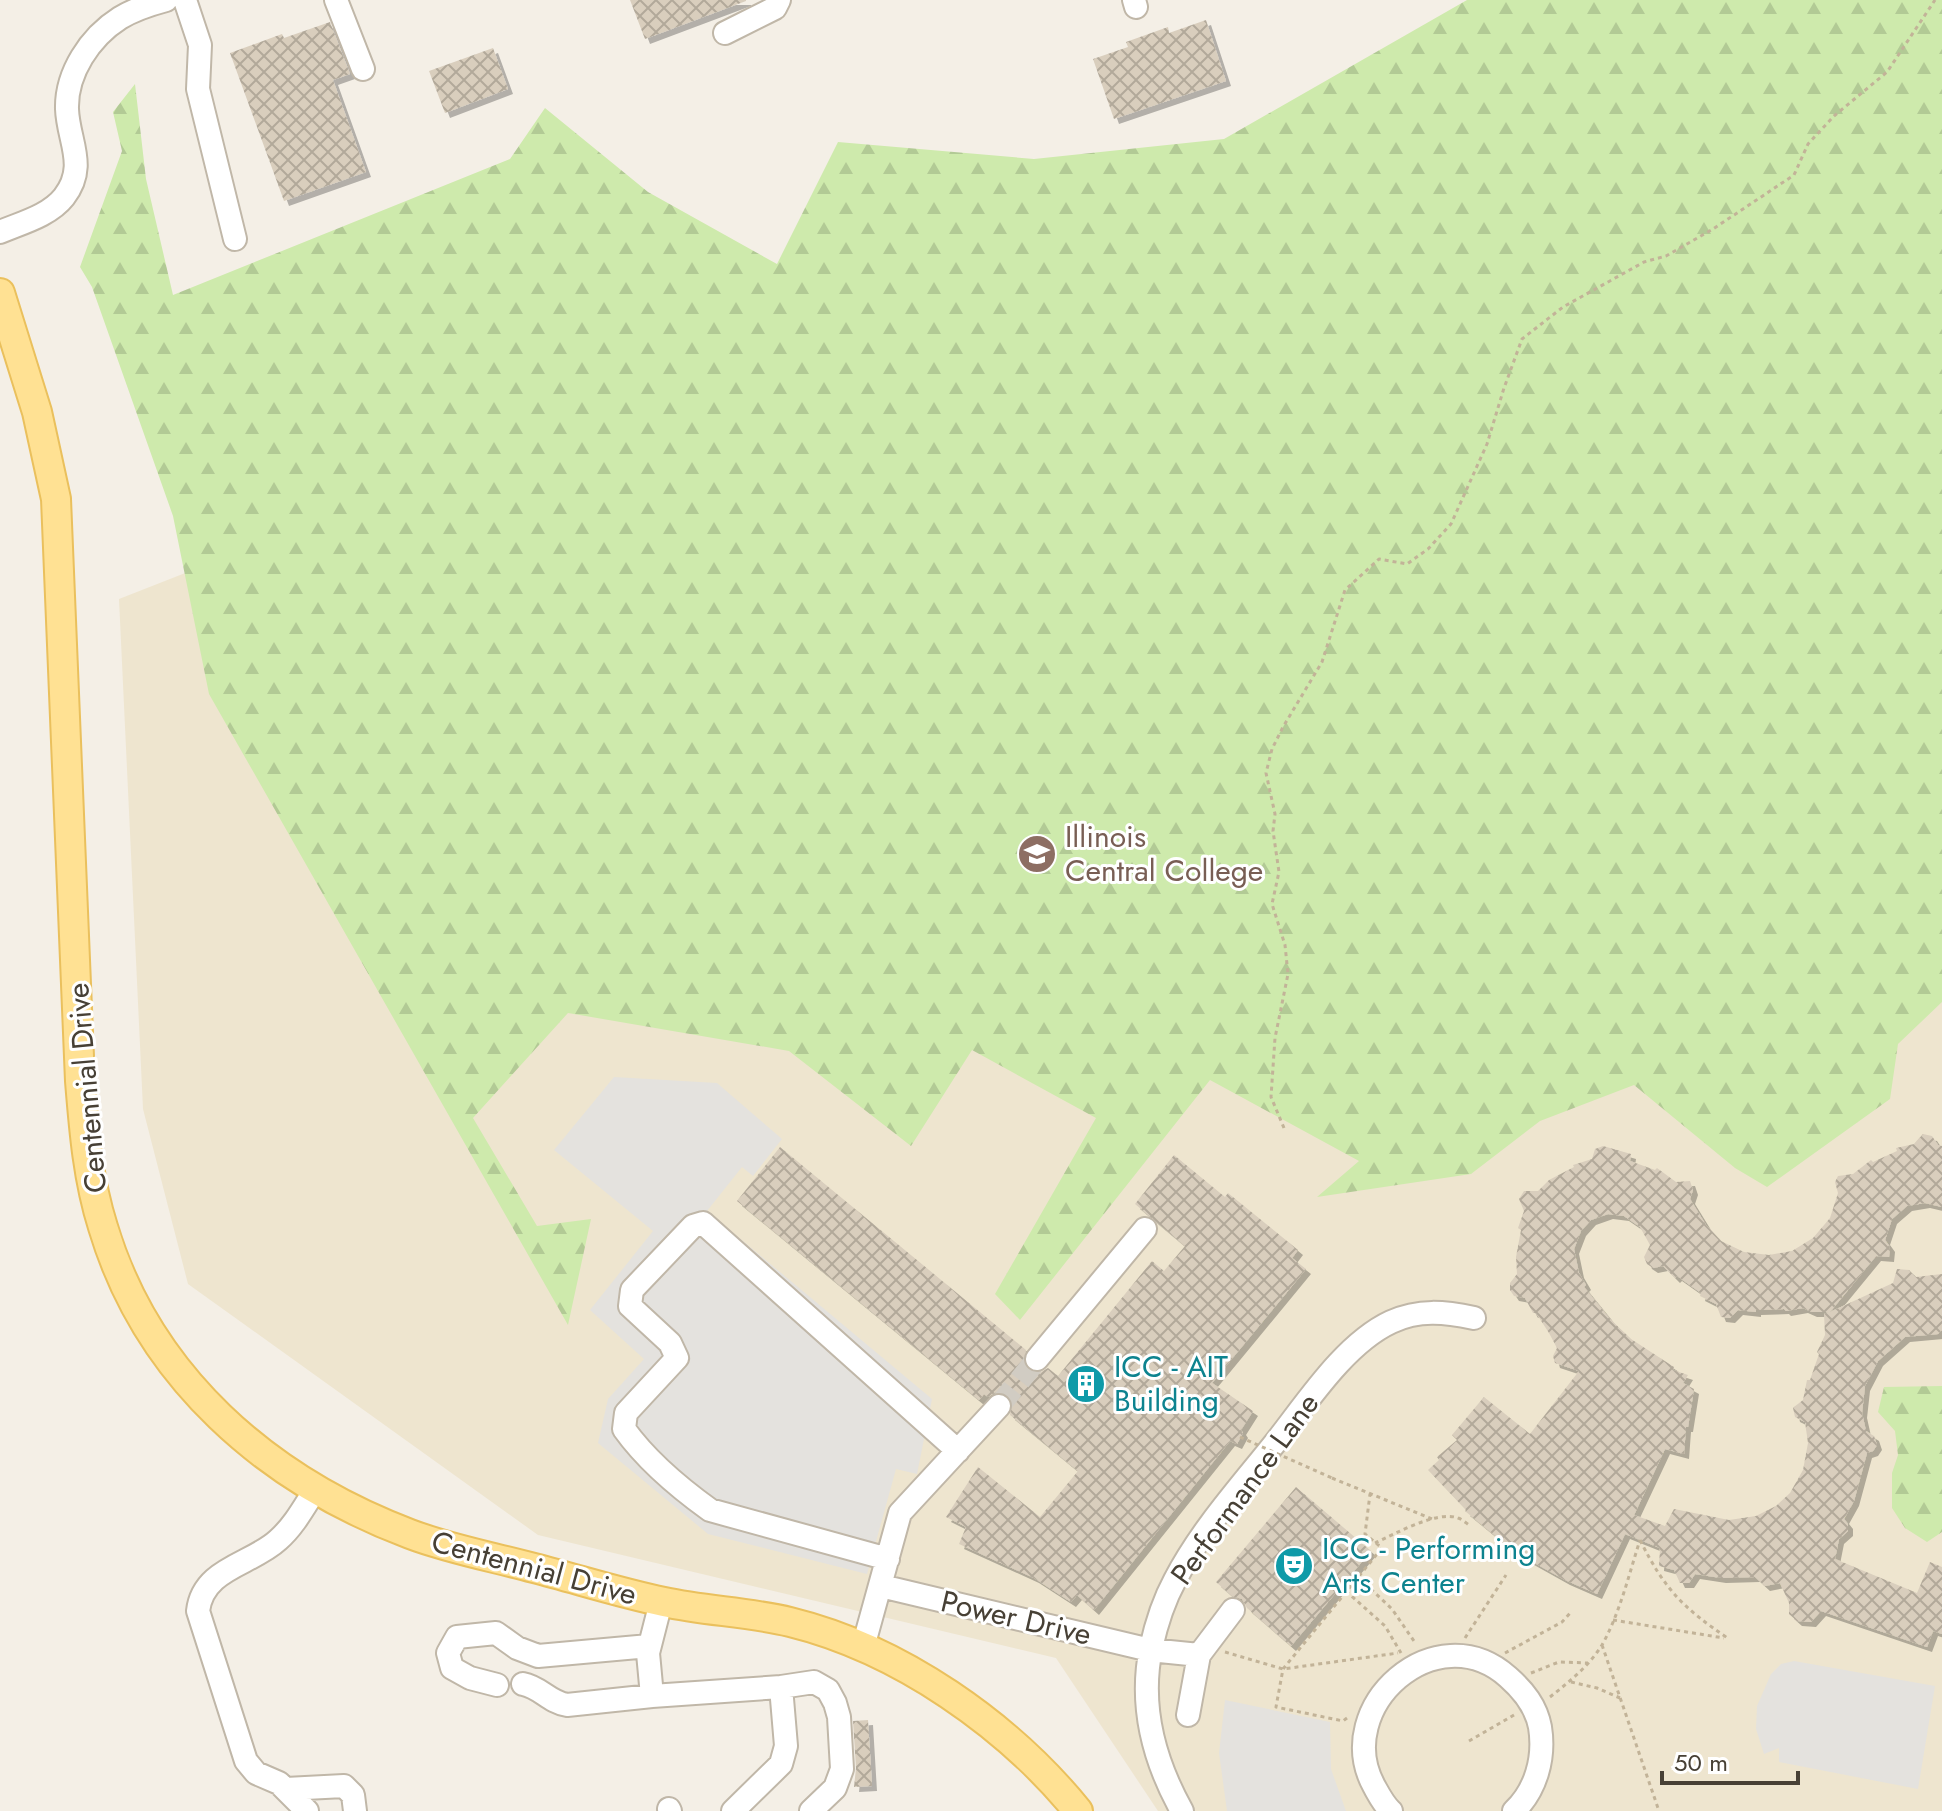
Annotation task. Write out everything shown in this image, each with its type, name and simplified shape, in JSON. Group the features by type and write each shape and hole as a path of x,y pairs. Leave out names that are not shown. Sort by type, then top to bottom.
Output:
{"main road":[{"name":"Centennial Drive","path":"0,293 37,412 56,499 80,1081 88,1166 102,1227 122,1281 156,1343 220,1419 266,1458 315,1490 411,1535 661,1602 791,1622 863,1647 933,1685 1007,1735 1078,1811"}],"street":[{"path":"0,232 48,211 63,198 71,184 77,162 67,98 68,85 79,60 120,18 166,0"},
{"path":"185,0 200,45 198,89 235,239"},
{"path":"336,0 363,69"},
{"path":"725,33 775,8 779,0"},
{"path":"888,1559 710,1510 686,1494 638,1449 624,1429 626,1413 677,1358 670,1343 630,1306 632,1290 693,1226 703,1223 958,1451"},
{"path":"1037,1359 1145,1229"},
{"name":"Performance Lane","path":"1182,1811 1164,1778 1152,1741 1147,1683 1150,1650 1161,1608 1193,1549 1345,1357 1367,1336 1407,1316 1435,1311 1474,1318"},
{"path":"863,1647 900,1513 999,1406"},
{"path":"307,1811 279,1783 256,1773 246,1761 198,1611 199,1600 211,1581 276,1542 291,1526 315,1490"},
{"name":"Power Drive","path":"881,1586 1150,1650 1202,1651"},
{"path":"652,1696 649,1646 661,1602"},
{"path":"1188,1715 1202,1651 1233,1610"},
{"path":"649,1646 538,1656 517,1648 496,1633 460,1635 452,1643 448,1660 452,1668 486,1683 520,1672 524,1674 526,1685 556,1704 567,1705 814,1682 832,1695 839,1717 842,1756 840,1777 835,1788 811,1811"},
{"path":"1391,1811 1366,1770 1362,1741 1367,1721 1392,1685 1427,1659 1446,1654 1463,1654 1493,1664 1519,1687 1542,1697 1539,1764 1530,1792 1514,1811"},
{"path":"526,1685 538,1656"},
{"path":"733,1811 781,1764 786,1746 781,1687"},
{"path":"286,1789 344,1786 353,1795 355,1811"}],"path":[{"path":"1284,1128 1271,1097 1275,1038 1288,974 1285,945 1272,904 1279,872 1273,831 1275,814 1266,773 1272,749 1283,727 1322,662 1345,590 1379,559 1407,564 1428,549 1451,524 1487,444 1522,339 1563,307 1644,262 1666,256 1749,207 1794,175 1808,144 1834,116 1887,72 1935,0"},
{"path":"1240,1437 1432,1519"},
{"path":"1354,1714 1343,1721 1276,1707 1283,1669 1382,1548 1365,1534 1370,1494"},
{"path":"1375,1543 1445,1516 1458,1518 1469,1525"},
{"path":"1469,1741 1569,1682 1588,1663 1602,1645 1613,1620 1640,1540 1659,1578 1681,1602 1729,1639 1613,1620"},
{"path":"1475,1643 1463,1641 1506,1575"},
{"path":"1358,1577 1392,1609 1418,1648 1392,1661"},
{"path":"1346,1591 1385,1626 1401,1655"},
{"path":"1505,1653 1562,1622 1572,1611"},
{"path":"1602,1645 1659,1811"},
{"path":"1496,1649 1513,1658"},
{"path":"1202,1651 1283,1669 1395,1652 1401,1655"},
{"path":"1522,1664 1531,1673 1559,1662 1588,1663"},
{"path":"1569,1682 1597,1688 1620,1698"}],"shaded area":[{"name":"Illinois Central College","path":"1646,0 1942,146 1942,1811 1158,1811 1056,1658 538,1535 188,1284 143,1109 119,599"},
{"path":"614,1077 717,1083 782,1139 753,1176 742,1167 707,1211 932,1399 917,1474 896,1469 867,1574 708,1534 598,1443 608,1399 644,1359 590,1310 653,1231 554,1150"},
{"path":"1794,1661 1935,1686 1918,1789 1779,1762 1779,1748 1764,1754 1756,1729 1757,1706 1771,1674 1781,1664"},
{"path":"1225,1700 1330,1722 1331,1769 1346,1811 1227,1811 1219,1753"}],"green space":[{"path":"1467,0 1942,0 1942,1002 1898,1044 1890,1099 1767,1187 1735,1168 1634,1085 1540,1121 1471,1174 1317,1197 1359,1161 1210,1080 1020,1320 995,1294 1096,1118 972,1050 911,1146 789,1051 568,1013 473,1118 537,1226 591,1219 568,1325 209,694 173,516 92,287 80,267 122,151 113,112 135,84 146,179 173,295 510,159 545,108 648,192 777,264 838,142 1034,159 1224,139"},
{"path":"1942,1386 1942,1532 1927,1542 1905,1528 1892,1508 1892,1473 1898,1455 1895,1431 1878,1412 1884,1387"}],"building":[{"path":"630,0 746,0 746,1 645,39"},
{"path":"1206,20 1226,81 1114,119 1093,59 1128,47 1126,42 1168,27 1169,33"},
{"path":"330,22 350,74 333,80 366,172 284,201 230,53 282,34 284,38"},
{"path":"493,48 508,89 445,113 429,71"},
{"path":"1923,1134 1932,1136 1942,1146 1942,1207 1925,1203 1907,1206 1892,1219 1885,1240 1890,1247 1889,1257 1876,1256 1830,1312 1893,1283 1897,1269 1909,1270 1916,1277 1942,1274 1942,1330 1938,1334 1905,1337 1878,1361 1865,1386 1862,1413 1866,1431 1874,1436 1877,1445 1867,1453 1854,1501 1844,1519 1848,1531 1839,1539 1835,1559 1917,1593 1930,1562 1942,1567 1942,1634 1933,1631 1927,1647 1821,1611 1811,1622 1797,1621 1789,1614 1789,1603 1780,1583 1765,1586 1755,1577 1721,1578 1695,1574 1689,1583 1680,1583 1674,1570 1659,1566 1660,1548 1625,1534 1597,1594 1515,1552 1465,1511 1428,1470 1439,1460 1437,1457 1457,1440 1452,1435 1484,1397 1530,1434 1579,1371 1555,1363 1553,1356 1557,1348 1549,1333 1525,1298 1514,1296 1510,1290 1510,1283 1517,1274 1516,1257 1521,1230 1518,1228 1524,1211 1519,1199 1524,1191 1538,1191 1573,1165 1592,1159 1595,1149 1603,1146 1631,1154 1630,1161 1655,1170 1657,1168 1676,1182 1690,1181 1693,1190 1690,1199 1706,1225 1721,1241 1744,1252 1769,1255 1792,1251 1813,1238 1830,1218 1838,1193 1835,1182 1838,1176 1853,1174 1871,1160 1873,1162 1897,1151 1896,1148 1914,1144","holes":["1608,1214 1624,1216 1640,1227 1650,1245 1644,1257 1647,1264 1653,1268 1663,1266 1675,1278 1677,1276 1701,1293 1700,1296 1716,1304 1721,1317 1730,1318 1738,1310 1756,1312 1803,1308 1812,1312 1828,1312 1824,1314 1825,1335 1810,1380 1807,1380 1803,1400 1793,1408 1795,1417 1805,1422 1808,1443 1803,1470 1790,1493 1776,1506 1756,1516 1729,1520 1674,1509 1665,1526 1634,1515 1665,1449 1684,1454 1694,1389 1683,1383 1688,1375 1673,1370 1674,1367 1631,1339 1584,1287 1586,1285 1579,1273 1574,1249 1581,1231 1591,1220"]},
{"name":"ICC - AIT Building","path":"780,1147 1026,1350 1024,1363 1034,1373 1048,1368 1058,1376 1152,1261 1164,1271 1185,1246 1135,1204 1174,1155 1225,1197 1228,1193 1298,1250 1292,1258 1306,1269 1212,1383 1253,1411 1241,1430 1243,1433 1237,1444 1230,1441 1094,1610 1077,1595 1071,1602 1034,1578 959,1544 966,1527 946,1517 978,1467 1040,1517 1078,1471 1010,1415 1012,1403 1008,1395 996,1392 988,1397 984,1394 979,1400 737,1201"},
{"name":"ICC - Performing Arts Center","path":"1296,1487 1371,1551 1291,1646 1247,1608 1242,1599 1232,1596 1216,1582"},
{"path":"868,1720 872,1786 854,1787 853,1721"}],"tunnel":[{"path":"999,1406 1037,1359"}],"place":[{"name":"Illinois Central College","path":"1037,854"},
{"name":"ICC - AIT Building","path":"1086,1384"},
{"name":"ICC - Performing Arts Center","path":"1294,1566"}]}
